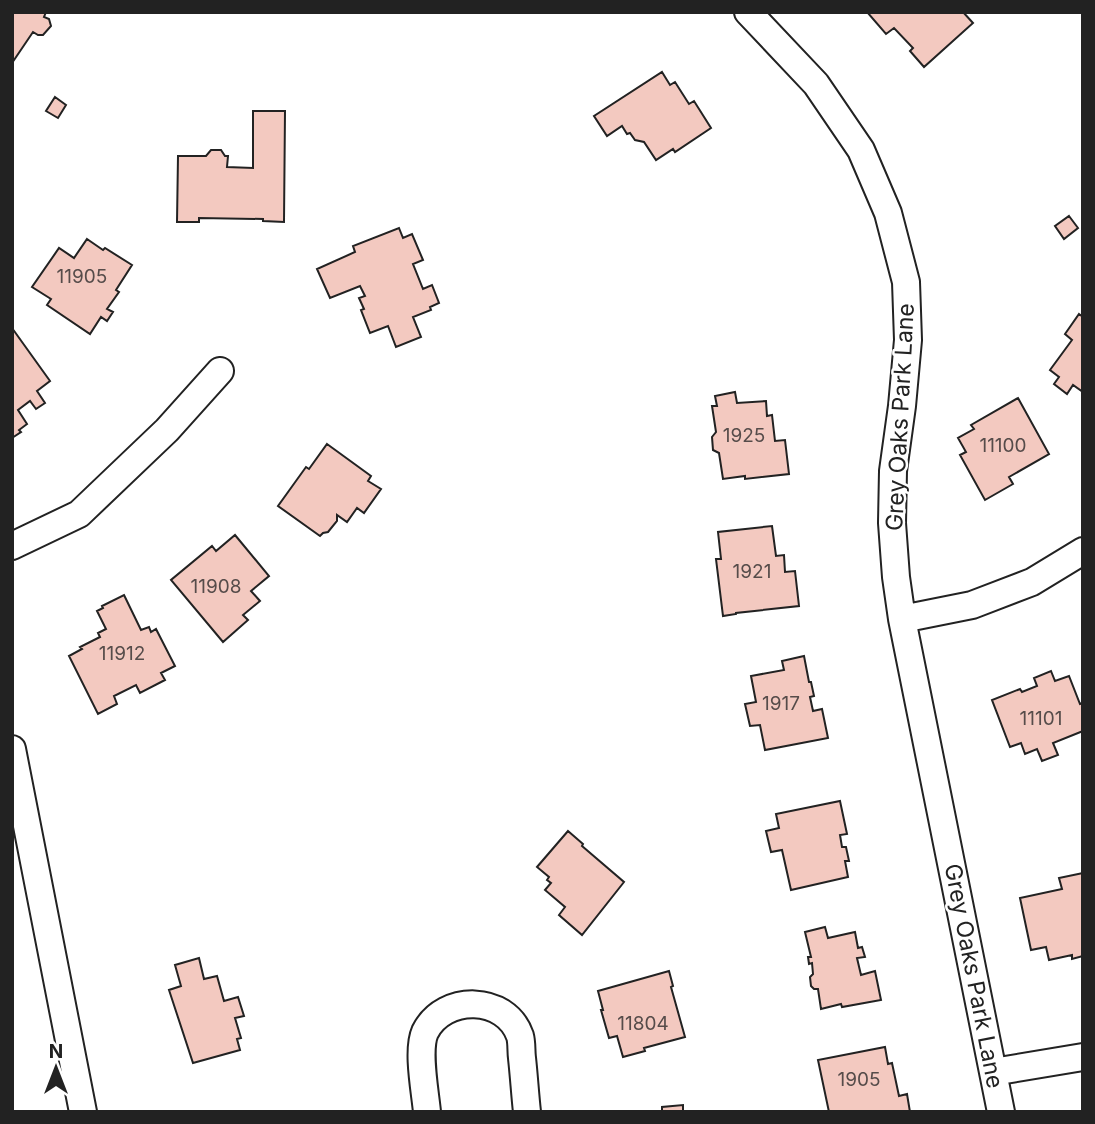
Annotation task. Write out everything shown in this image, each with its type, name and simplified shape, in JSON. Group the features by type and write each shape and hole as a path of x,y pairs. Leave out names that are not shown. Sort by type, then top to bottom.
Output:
{"street":[{"name":"Grey Oaks Park Lane","path":"748,12 816,84 861,150 888,213 906,282 908,340 893,471 892,523 896,577 902,619 1002,1112"},
{"path":"12,546 79,514 167,430 220,371"},
{"path":"902,619 972,605 1032,582 1083,551"},
{"path":"12,748 83,1112"},
{"path":"427,1112 421,1045 426,1031 446,1010 475,1003 502,1013 513,1024 520,1037 527,1112"},
{"path":"993,1072 1083,1057"}],"building":[{"path":"12,12 46,12 44,17 49,19 51,26 43,35 33,32 12,63"},
{"path":"867,12 963,12 973,23 924,67 910,51 913,48 894,28 886,34"},
{"path":"662,72 670,85 675,82 689,104 694,101 711,128 675,152 673,149 656,160 644,142 635,140 622,126 607,136 594,116"},
{"path":"55,97 66,105 58,118 46,111"},
{"path":"253,111 285,111 284,222 199,218 199,222 177,222 178,156 206,156 211,150 221,150 228,156 227,167 253,168"},
{"path":"1069,216 1078,228 1064,239 1055,226"},
{"path":"399,228 403,238 412,234 423,260 413,264 423,289 432,285 439,303 430,307 431,310 413,317 421,337 396,347 388,326 370,333 361,310 364,309 359,298 365,296 360,286 330,298 317,269 355,252 353,246"},
{"path":"87,239 132,265 107,309 113,312 107,321 101,317 90,334 47,305 51,299 32,287 59,248 74,258"},
{"path":"1079,314 1083,317 1083,392 1073,385 1067,394 1054,384 1059,377 1050,370 1072,340 1065,334"},
{"path":"12,328 50,381 37,391 45,403 36,409 30,401 18,410 27,424 12,438"},
{"path":"735,392 737,403 766,401 767,416 772,415 775,441 785,440 789,474 723,479 719,453 713,450 712,437 716,432 712,406 717,406 715,396"},
{"path":"1018,398 1049,454 1009,477 1013,484 985,500 960,455 966,452 958,438 974,429 971,425"},
{"path":"327,444 371,476 368,481 381,489 364,513 357,508 347,522 337,515 337,521 328,532 320,536 278,506 306,467 309,469"},
{"path":"772,526 776,556 784,555 785,572 795,571 799,606 723,616 716,559 721,559 718,532"},
{"path":"235,535 269,576 251,591 260,601 243,615 248,620 223,642 171,580 212,546 216,551"},
{"path":"124,595 141,630 149,627 151,632 156,629 175,666 161,673 165,680 140,693 136,685 114,696 117,704 98,714 69,656 100,637 98,633 106,629 97,611"},
{"path":"804,656 814,696 810,697 813,711 822,709 828,738 765,750 760,725 750,726 745,704 756,702 751,676 784,670 782,661"},
{"path":"1051,671 1055,681 1069,676 1080,704 1083,703 1083,731 1053,743 1058,755 1042,761 1037,749 1025,754 1021,743 1010,747 992,700 1020,689 1022,692 1037,686 1034,678"},
{"path":"840,801 847,834 840,835 849,861 845,861 848,877 791,890 782,850 771,852 766,831 779,828 776,814"},
{"path":"568,831 624,882 582,935 559,915 565,907 545,890 551,883 547,880 549,877 537,867"},
{"path":"1083,873 1083,956 1072,959 1072,955 1049,960 1046,947 1031,950 1020,898 1062,889 1059,878"},
{"path":"825,927 828,938 855,932 858,948 862,947 865,957 857,958 861,975 875,971 881,1000 821,1009 818,989 811,986 812,963 809,964 808,957 811,957 805,932"},
{"path":"199,958 204,979 217,976 224,1001 238,997 244,1016 235,1018 241,1038 237,1039 240,1050 193,1063 169,990 181,986 175,965"},
{"path":"669,971 685,1037 644,1048 645,1051 623,1057 617,1036 609,1038 598,991"},
{"path":"885,1047 888,1064 892,1063 899,1096 907,1094 910,1112 829,1112 818,1060"},
{"path":"683,1105 683,1112 662,1112 662,1107"}]}
